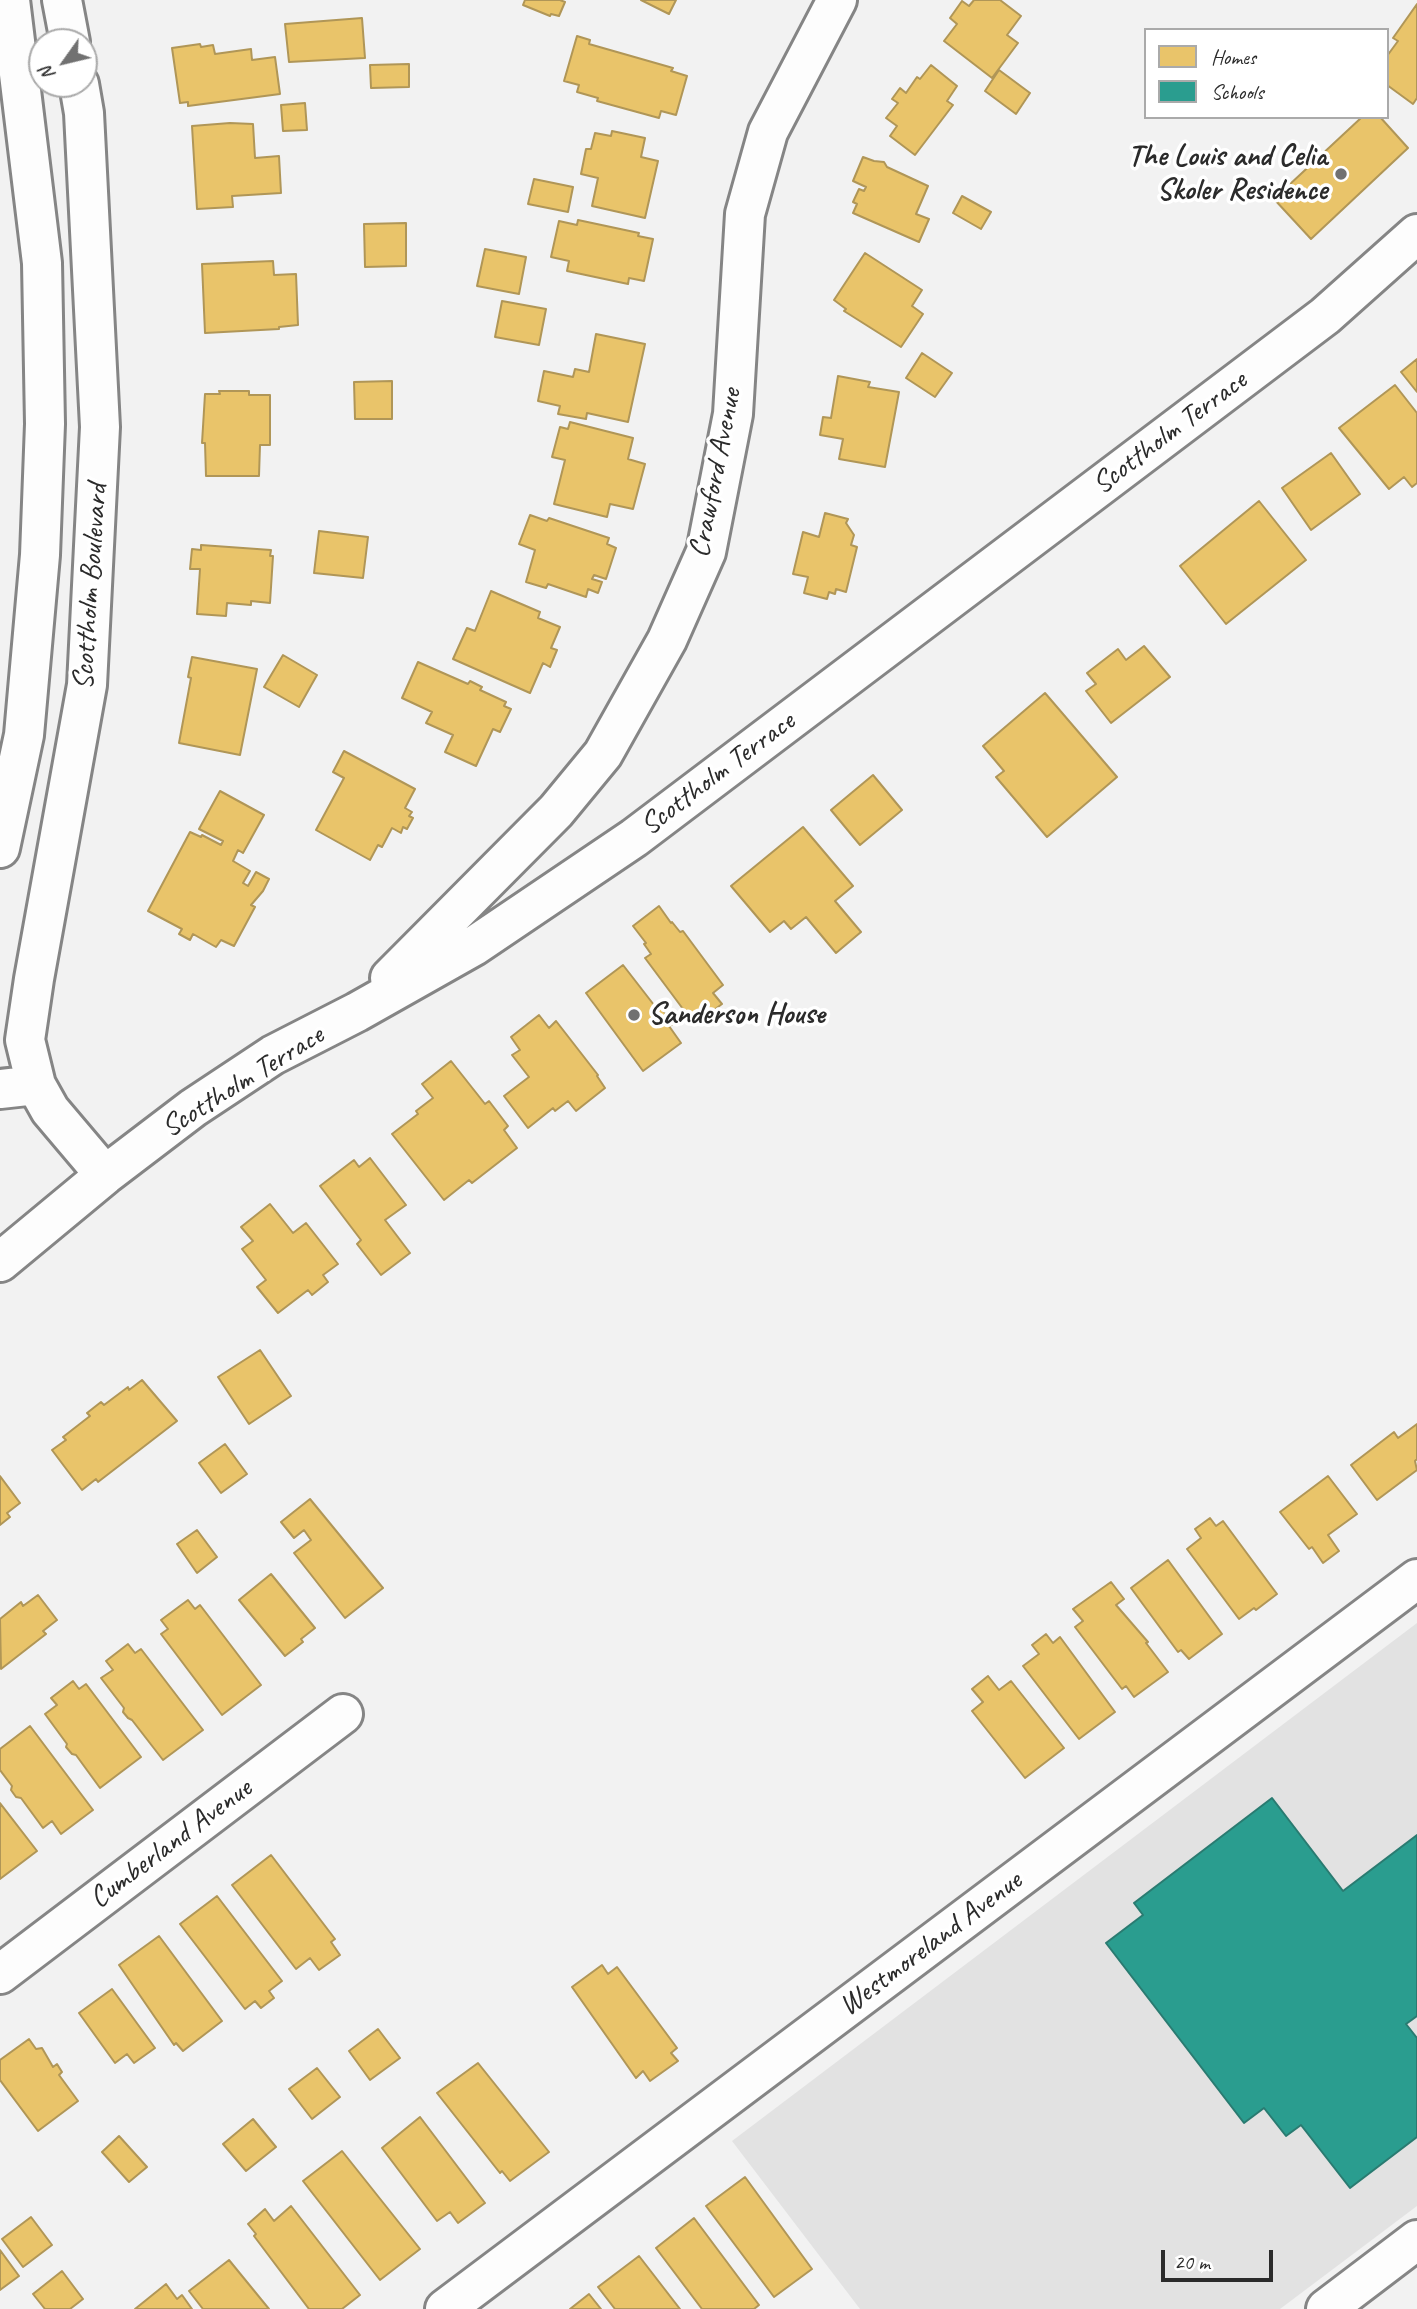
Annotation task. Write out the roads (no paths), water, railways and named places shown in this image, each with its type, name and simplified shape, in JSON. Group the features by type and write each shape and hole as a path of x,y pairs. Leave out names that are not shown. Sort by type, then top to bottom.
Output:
{"street":[{"name":"Scottholm Boulevard","path":"0,848 24,735 40,555 45,425 42,263 10,0"},
{"path":"62,0 67,28"},
{"name":"Crawford Avenue","path":"357,1012 556,811 603,754 667,640 706,552 733,414 745,214 768,132 837,0"},
{"name":"Scottholm Boulevard","path":"18,1087 36,965 87,685 100,427 85,113 82,98"},
{"name":"Scottholm Terrace","path":"105,1175 193,1108 274,1055 474,946 634,838 1325,316 1417,234"},
{"path":"0,1262 105,1175 50,1110 18,1087"},
{"name":"Westmoreland Avenue","path":"445,2309 1417,1578"},
{"name":"Cumberland Avenue","path":"0,1974 343,1714"},
{"path":"1326,2309 1417,2240"}],"place":[{"name":"The Louis and Celia Skoler Residence","path":"1341,174"},
{"name":"Sanderson House","path":"634,1015"}]}
